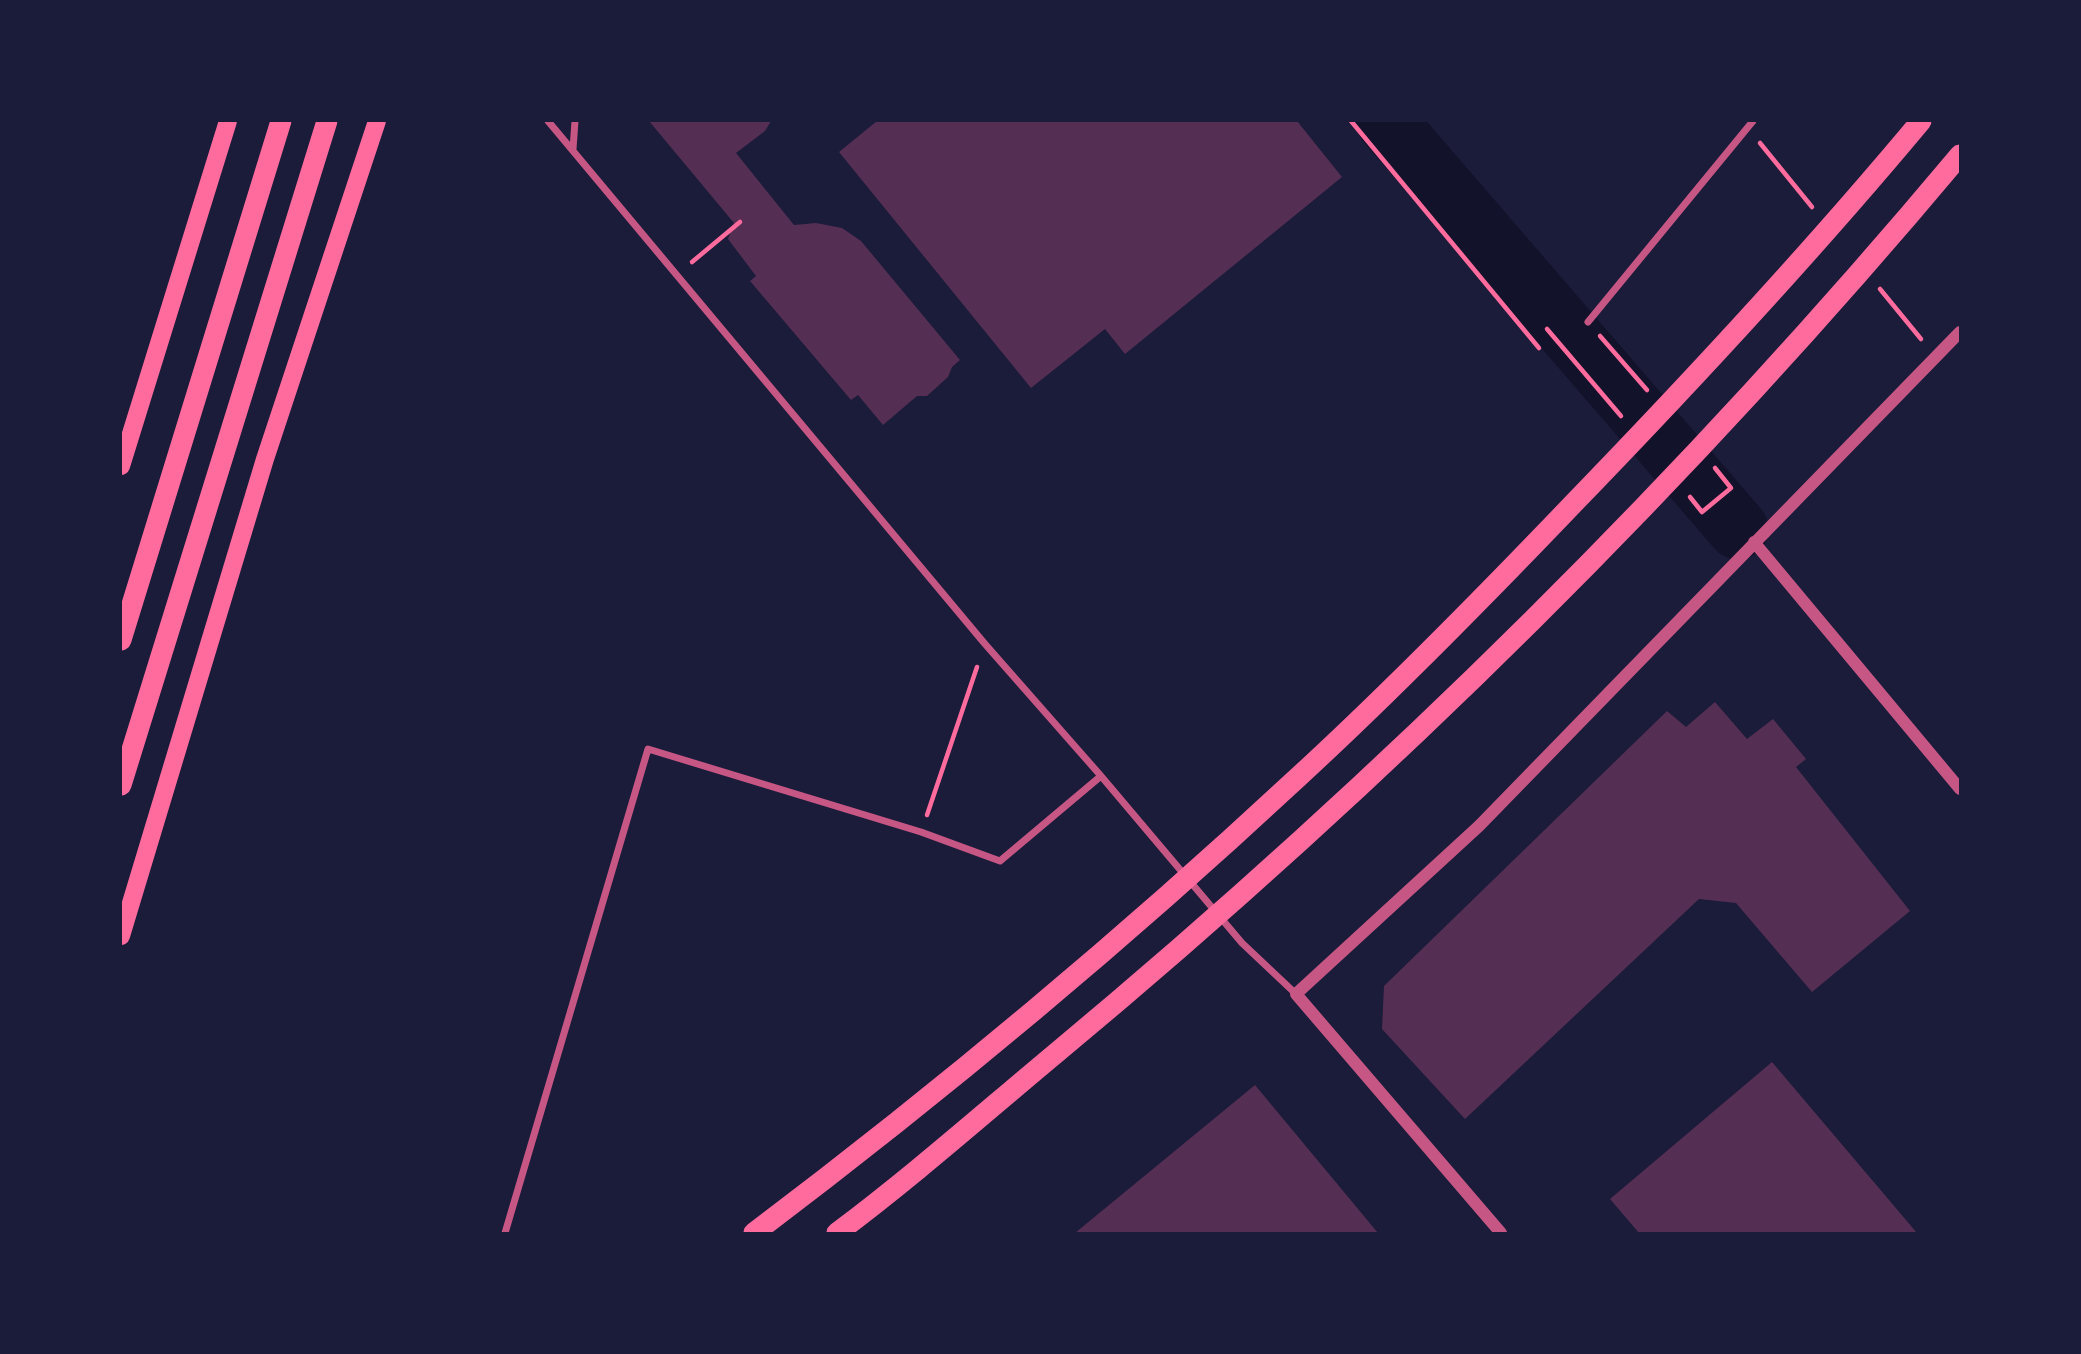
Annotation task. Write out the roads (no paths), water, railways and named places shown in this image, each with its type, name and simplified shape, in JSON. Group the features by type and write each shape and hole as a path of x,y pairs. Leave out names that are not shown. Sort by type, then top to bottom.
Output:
{"highway":[{"path":"121,640 281,121"},
{"path":"121,785 327,121"},
{"path":"754,1233 832,1174 1112,945 1297,778 1477,603 1644,431 1852,204 1921,121"},
{"path":"837,1233 1139,984 1339,806 1512,639 1683,467 1892,236 1960,155"}],"main road":[{"path":"121,466 228,121"},
{"path":"121,936 265,459 377,121"}],"street":[{"path":"548,121 985,644 1101,776 1241,943 1296,994 1501,1233"},
{"path":"573,150 575,121"},
{"path":"1588,322 1753,121"},
{"path":"1296,994 1479,826 1960,332"},
{"path":"1754,542 1960,789"},
{"path":"505,1233 648,749 921,832 1000,861 1101,776"}],"waterway":[{"path":"1386,121 1738,529"}]}
